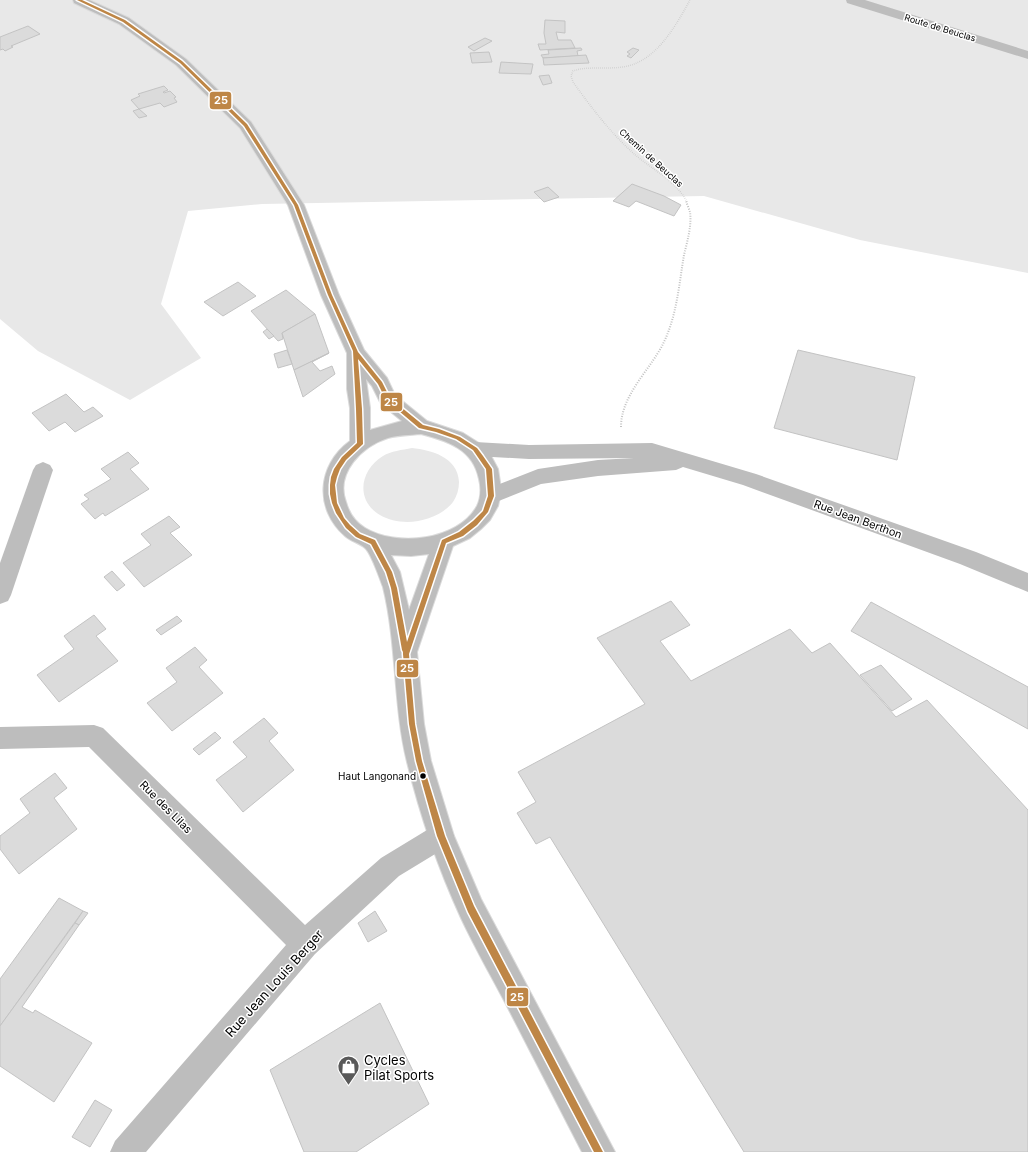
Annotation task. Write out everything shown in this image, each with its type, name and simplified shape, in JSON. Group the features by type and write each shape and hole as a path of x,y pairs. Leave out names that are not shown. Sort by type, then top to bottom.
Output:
{"main road":[{"path":"79,0 124,21 181,62 246,125 296,205 330,295 356,353 380,383 388,399 421,427"},
{"name":"Route de Beuclas","path":"852,0 1028,55"},
{"path":"356,353 357,389 360,408 360,444"},
{"path":"421,427 437,430 458,438 475,449 489,469 491,496 485,512 475,523 461,534 444,542 421,546 400,546 373,542 353,532 341,516 334,501 332,487 336,471 346,457 360,444 374,435 387,431 421,427"},
{"name":"Rue Jean Berthon","path":"475,449 536,452 619,449 652,450 685,461 714,468 771,487 968,558 1028,583"},
{"path":"491,496 538,477 598,468 641,466 685,461"},
{"path":"0,596 43,470"},
{"path":"373,542 389,572 394,588 406,654 413,732 429,798 441,836 471,909 599,1152"},
{"path":"406,654 420,608 444,542"},
{"name":"Rue des Lilas","path":"0,738 94,736 305,944"},
{"name":"Rue Jean Louis Berger","path":"126,1152 305,944 390,867 441,836"}],"path":[{"name":"Chemin de Beuclas","path":"619,449 621,421 628,404 637,383 662,344 673,319 690,213 686,200 672,184 633,153 604,124 573,82 571,76 573,71 581,68 629,66 639,62 672,33 690,0"}],"shaded area":[{"path":"0,0 1028,0 1028,273 860,240 704,196 262,204 188,211 161,304 201,358 130,400 38,351 0,319"},
{"path":"412,448 435,453 449,461 454,466 457,473 459,482 458,492 453,502 446,509 429,518 409,522 389,519 372,509 367,501 364,493 365,477 375,462 386,454"}],"building":[{"path":"545,20 565,21 565,33 556,32 558,40 571,40 575,48 540,50 538,44 546,44 544,33"},
{"path":"28,26 40,34 11,46 13,47 5,51 3,49 0,50 0,37"},
{"path":"485,38 492,41 474,51 468,47"},
{"path":"581,48 582,50 577,51 578,56 543,58 541,55 549,54 548,50"},
{"path":"633,48 639,50 631,58 627,56 630,54 627,52"},
{"path":"489,52 492,62 472,63 470,53"},
{"path":"586,55 589,63 544,65 543,58"},
{"path":"501,62 533,64 531,74 499,73"},
{"path":"549,75 552,83 543,85 539,76"},
{"path":"164,86 168,90 163,92 170,91 176,97 174,98 177,102 164,107 160,103 139,109 131,100 140,96 138,94"},
{"path":"139,109 147,116 139,118 133,111"},
{"path":"632,184 664,196 681,205 674,216 636,201 629,207 613,201"},
{"path":"548,187 559,197 544,202 534,192"},
{"path":"238,282 256,296 223,316 204,302"},
{"path":"286,290 315,314 282,333 283,339 278,341 251,311"},
{"path":"315,314 329,353 294,370 282,333"},
{"path":"267,329 274,336 269,339 263,332"},
{"path":"287,350 292,364 278,368 274,354"},
{"path":"798,350 915,377 897,460 774,428"},
{"path":"329,353 312,362 320,371 332,366 335,374 303,397 294,370"},
{"path":"66,394 84,412 93,407 103,416 75,432 65,422 49,431 32,413"},
{"path":"128,452 139,463 130,469 149,489 105,516 103,513 95,519 81,504 89,499 84,495 111,479 101,469"},
{"path":"169,516 180,527 170,533 192,555 144,587 123,563 151,545 141,534"},
{"path":"112,571 125,585 117,591 104,577"},
{"path":"671,601 690,625 660,641 691,681 790,629 812,653 830,643 896,717 927,700 1028,810 1028,1152 744,1152 550,837 536,844 517,813 536,802 518,772 645,704 597,638"},
{"path":"871,602 1028,687 1028,729 851,631"},
{"path":"94,615 106,629 96,636 118,661 59,702 37,675 74,649 64,636"},
{"path":"177,616 182,621 161,635 156,630"},
{"path":"195,647 207,660 199,667 223,693 172,731 147,703 177,682 166,668"},
{"path":"881,665 912,699 892,711 860,675"},
{"path":"264,718 278,733 269,741 294,770 243,812 216,780 247,757 233,742"},
{"path":"215,732 221,738 199,755 193,749"},
{"path":"55,773 67,788 54,798 77,829 19,874 0,849 0,836 30,813 20,799"},
{"path":"59,898 83,911 0,1026 0,979"},
{"path":"83,911 88,913 79,925 75,923"},
{"path":"375,911 387,931 368,942 358,923"},
{"path":"75,923 79,925 22,1007 33,1013 35,1010 92,1043 54,1102 0,1066 0,1026"},
{"name":"Cycles Pilat Sports","path":"380,1003 429,1104 356,1152 304,1152 270,1070"},
{"path":"95,1100 112,1110 90,1147 72,1137"}],"transit line":[{"name":"25","path":"79,0 124,21 181,62 246,125 296,205 330,295 356,353 380,383 388,399 421,427 437,430 458,438 475,449 489,469 491,496 485,512 475,523 461,534 444,542 406,654 412,724 419,761 441,836 471,909 599,1152"},
{"name":"25","path":"355,350 360,444"},
{"name":"25","path":"360,444 339,465 332,485 333,494 338,512 342,519 358,535 373,542"},
{"name":"25","path":"373,542 389,572 394,588 405,650"}],"place":[{"name":"Haut Langonand","path":"423,776"},
{"name":"Cycles Pilat Sports","path":"349,1086"}]}
